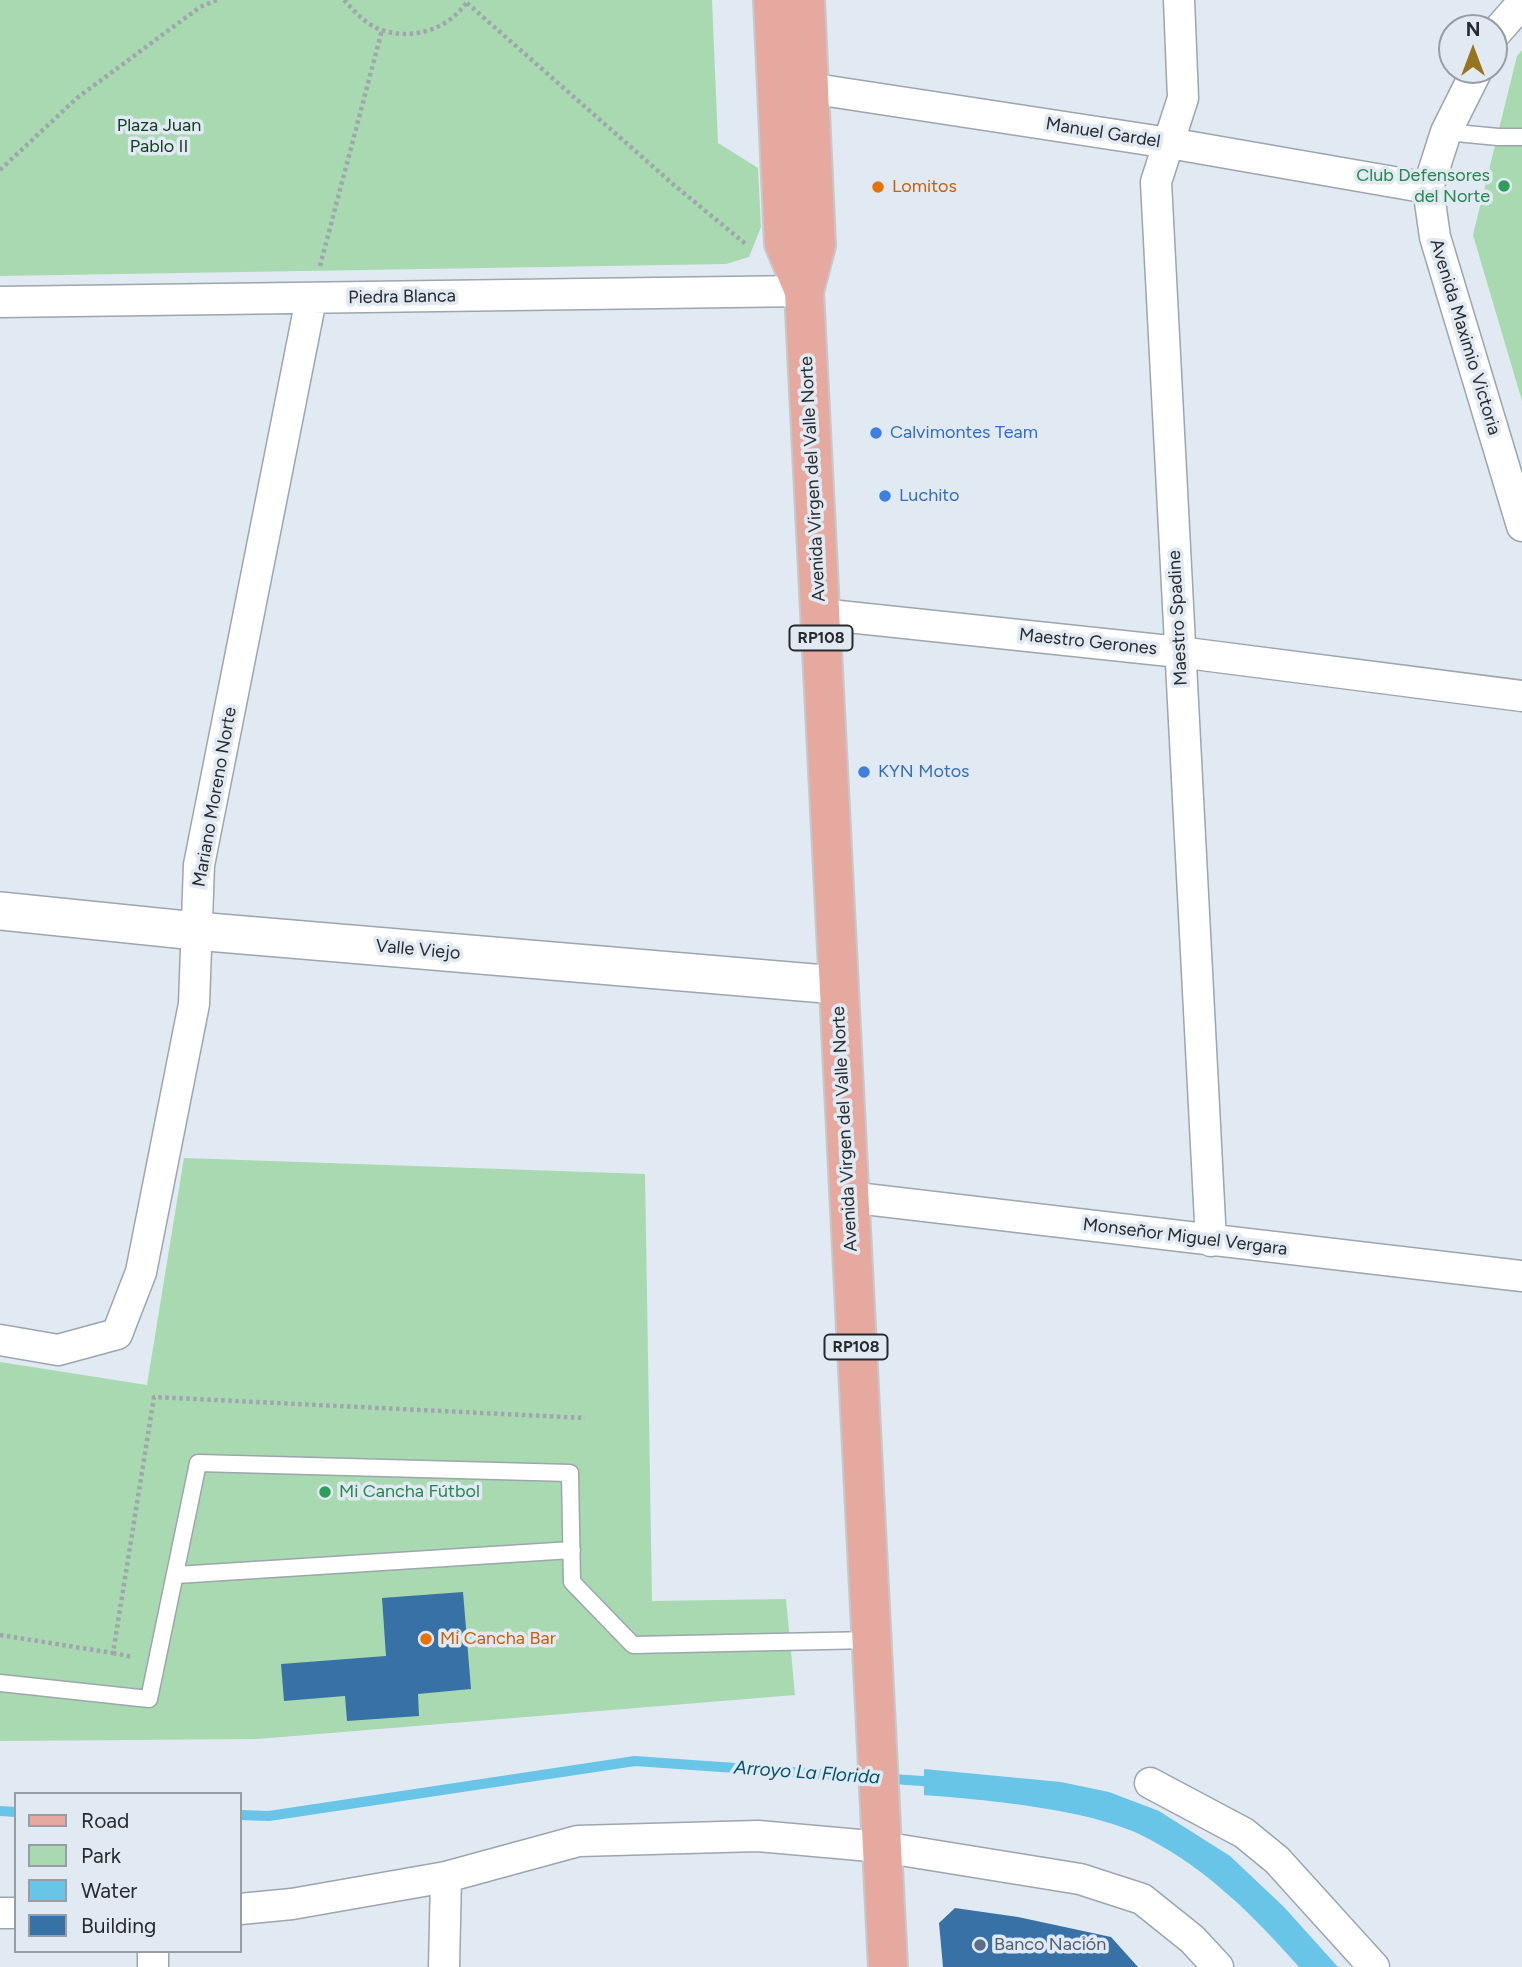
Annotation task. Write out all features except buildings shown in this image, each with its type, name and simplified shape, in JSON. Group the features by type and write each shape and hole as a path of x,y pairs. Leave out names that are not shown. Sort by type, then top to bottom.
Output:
{"main road":[{"name":"Avenida Virgen del Valle Norte","path":"773,0 793,86 816,245 804,291 888,1967"},
{"name":"Avenida Virgen del Valle Norte","path":"793,86 805,0"}],"street":[{"name":"Maestro Spadine","path":"1179,0 1183,98 1156,182 1211,1241"},
{"path":"1508,19 1522,3"},
{"name":"Avenida Maximio Victoria","path":"1470,84 1446,132 1428,188 1435,237 1522,526"},
{"name":"Manuel Gardel","path":"793,86 1169,144 1428,188"},
{"name":"Piedra Blanca","path":"0,302 804,291"},
{"name":"Mariano Moreno Norte","path":"0,1340 58,1350 117,1334 141,1272 194,1004 199,865 311,299"},
{"name":"Maestro Gerones","path":"820,614 1179,652 1522,696"},
{"name":"Valle Viejo","path":"0,911 196,931 837,985"},
{"name":"Monseñor Miguel Vergara","path":"848,1198 1522,1276"},
{"path":"1150,1783 1244,1833 1277,1860 1374,1967"},
{"path":"242,1909 292,1904 446,1877 578,1841 881,1830 1080,1879 1142,1899 1192,1939 1218,1967"},
{"path":"444,1967 446,1877"}],"lane":[{"path":"1446,132 1498,138 1522,137"},
{"path":"0,1683 149,1699 198,1463 570,1473 572,1582 633,1645 872,1640"},
{"path":"176,1575 572,1550"}],"path":[{"path":"0,170 77,99 200,7 217,0"},
{"path":"344,0 360,18 382,30 405,34 429,31 450,20 468,2 674,186 750,247"},
{"path":"311,299 382,30"}],"green space":[{"name":"Plaza Juan Pablo II","path":"0,0 712,0 718,143 758,168 761,227 749,257 726,264 0,276"},
{"name":"Club Defensores del Norte","path":"1522,50 1522,401 1473,235 1517,56"},
{"name":"Mi Cancha Fútbol","path":"184,1158 645,1174 652,1601 786,1599 795,1695 257,1739 0,1741 0,1362 147,1385"}],"water":[{"path":"924,1769 1061,1782 1109,1792 1159,1811 1230,1856 1284,1907 1338,1967 1299,1967 1230,1896 1191,1865 1149,1839 1100,1820 1071,1813 1009,1803 924,1795"}],"waterway":[{"name":"Arroyo La Florida","path":"242,1815 269,1816 635,1761 936,1782"},
{"name":"Arroyo La Florida","path":"0,1811 14,1812"}],"place":[{"name":"Club Defensores del Norte","path":"1504,186"},
{"name":"Lomitos","path":"878,187"},
{"name":"Calvimontes Team","path":"876,433"},
{"name":"Luchito","path":"885,496"},
{"name":"KYN Motos","path":"864,772"},
{"name":"Mi Cancha Fútbol","path":"325,1492"},
{"name":"Mi Cancha Bar","path":"426,1639"},
{"name":"Banco Nación","path":"980,1945"}]}
